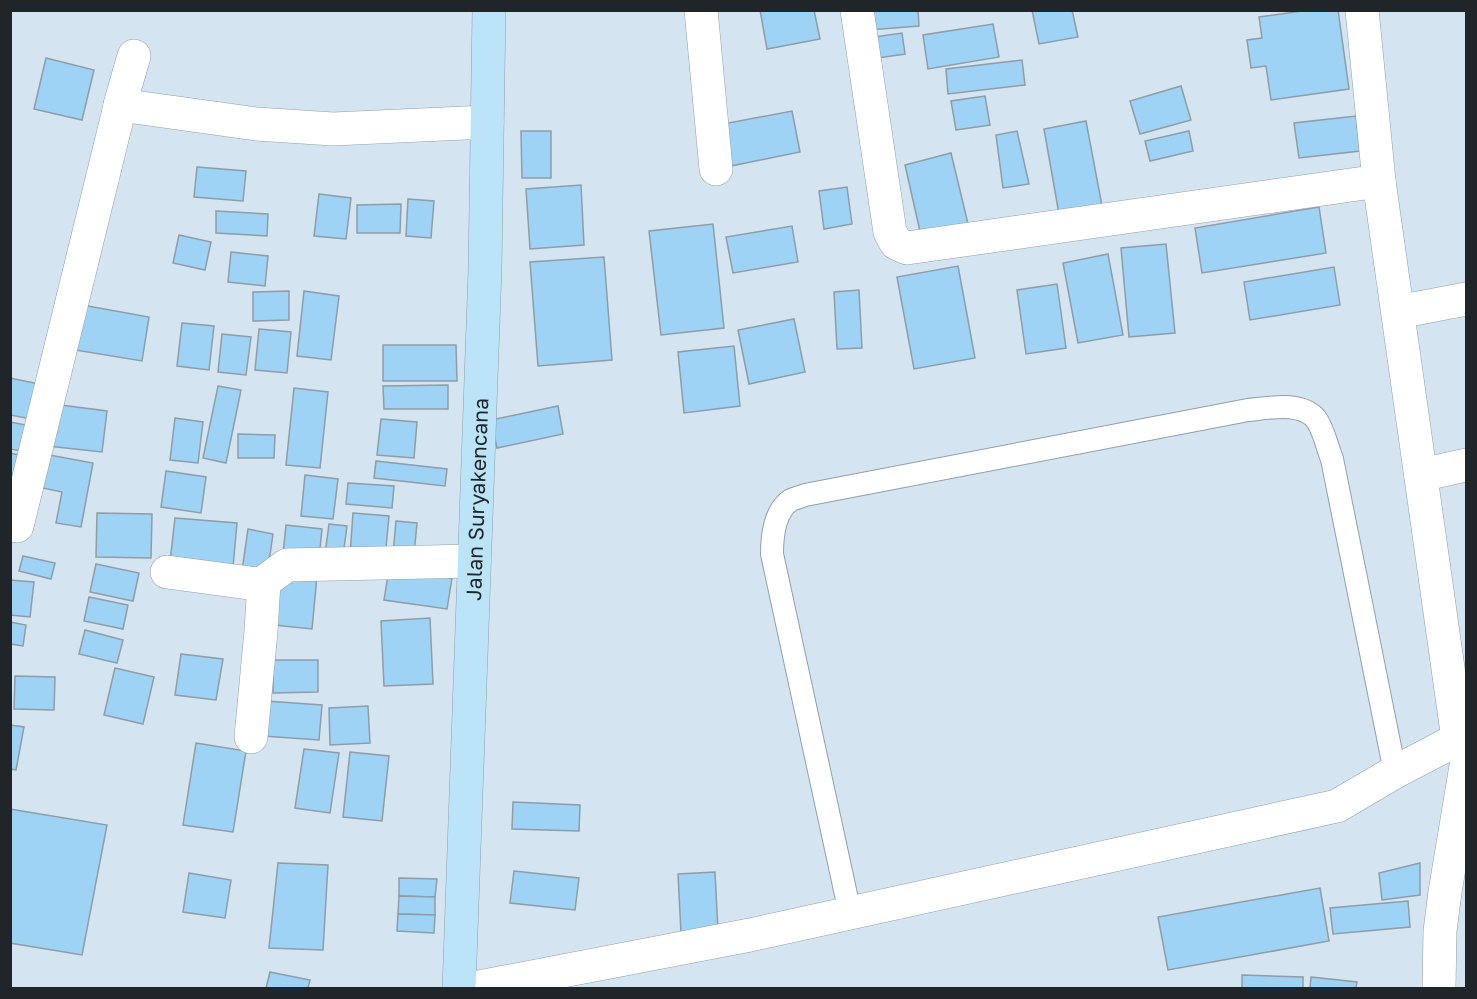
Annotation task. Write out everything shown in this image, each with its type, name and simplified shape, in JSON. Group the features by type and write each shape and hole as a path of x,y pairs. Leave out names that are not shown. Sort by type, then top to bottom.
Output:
{"street":[{"name":"Jalan Suryakencana","path":"459,988 485,281 489,10"},
{"path":"701,10 716,169"},
{"path":"857,10 890,232 896,243 906,248 1379,182"},
{"path":"1362,10 1379,182 1421,475 1464,748 1444,892 1440,931 1439,988"},
{"path":"17,526 134,56"},
{"path":"120,105 256,124 333,129 487,122"},
{"path":"1398,312 1467,299"},
{"path":"1421,475 1467,465"},
{"path":"167,572 249,584 264,582 286,565 474,561"},
{"path":"251,737 264,582"},
{"path":"474,988 750,935 1337,806 1395,772 1464,748"}],"lane":[{"path":"850,913 772,554 772,534 779,514 791,500 806,495 1248,410 1293,407 1311,414 1318,421 1332,459 1395,772"}],"building":[{"path":"760,10 814,10 820,39 767,49"},
{"path":"868,10 918,10 919,26 869,30"},
{"path":"1032,10 1072,10 1078,37 1039,44"},
{"path":"1309,10 1338,10 1349,89 1271,100 1266,66 1251,68 1247,40 1262,38 1259,17"},
{"path":"993,24 999,57 928,69 923,35"},
{"path":"902,33 905,54 871,59 868,38"},
{"path":"46,58 94,70 82,120 34,109"},
{"path":"1022,60 1025,85 948,94 946,69"},
{"path":"1181,86 1191,120 1140,134 1130,101"},
{"path":"985,96 990,125 956,130 951,101"},
{"path":"792,111 800,152 731,166 723,124"},
{"path":"1356,116 1360,151 1299,158 1294,123"},
{"path":"1086,121 1102,206 1059,214 1044,129"},
{"path":"521,131 551,131 551,178 522,178"},
{"path":"1017,131 1029,184 1003,188 996,135"},
{"path":"1189,131 1193,151 1150,161 1145,141"},
{"path":"951,153 969,228 922,240 905,165"},
{"path":"197,167 246,171 243,201 194,197"},
{"path":"581,185 584,245 530,249 526,189"},
{"path":"847,187 852,224 824,229 819,191"},
{"path":"319,194 351,198 346,239 314,236"},
{"path":"408,199 434,201 431,238 406,236"},
{"path":"401,204 400,233 357,233 357,205"},
{"path":"1319,207 1326,253 1202,273 1195,228"},
{"path":"216,211 268,214 267,236 216,233"},
{"path":"713,224 724,328 661,335 649,231"},
{"path":"792,226 798,262 733,273 726,237"},
{"path":"179,235 211,242 205,270 173,263"},
{"path":"1166,244 1175,333 1129,337 1121,248"},
{"path":"231,252 268,256 265,286 228,282"},
{"path":"1108,254 1123,335 1078,343 1063,263"},
{"path":"604,257 612,360 538,366 530,262"},
{"path":"958,266 975,358 914,369 897,277"},
{"path":"1334,267 1340,305 1250,320 1244,282"},
{"path":"1057,284 1066,348 1026,354 1017,290"},
{"path":"859,290 862,348 837,349 834,292"},
{"path":"289,291 289,320 253,321 253,292"},
{"path":"304,291 339,296 331,360 297,356"},
{"path":"77,304 149,317 142,361 69,349"},
{"path":"794,319 805,372 749,384 738,330"},
{"path":"182,323 214,326 209,370 177,366"},
{"path":"259,329 291,332 287,373 255,370"},
{"path":"222,334 251,337 246,375 218,372"},
{"path":"383,345 456,345 457,381 383,381"},
{"path":"734,346 740,406 684,413 678,352"},
{"path":"10,378 39,384 31,419 10,415"},
{"path":"448,385 448,409 384,409 383,386"},
{"path":"218,386 241,390 226,463 203,458"},
{"path":"294,388 328,392 320,468 286,465"},
{"path":"53,404 107,411 102,452 48,446"},
{"path":"558,406 563,434 497,448 491,420"},
{"path":"175,418 203,422 198,463 170,460"},
{"path":"381,419 417,422 414,458 377,455"},
{"path":"10,422 31,426 26,452 10,449"},
{"path":"238,434 275,435 274,458 238,458"},
{"path":"10,453 23,456 19,475 10,473"},
{"path":"44,454 93,463 81,527 56,523 62,492 38,487"},
{"path":"376,461 447,469 445,486 374,478"},
{"path":"166,471 206,477 201,513 161,507"},
{"path":"305,475 338,479 333,519 301,516"},
{"path":"348,483 394,486 392,508 346,504"},
{"path":"97,513 152,514 151,558 96,557"},
{"path":"353,513 389,516 385,558 350,555"},
{"path":"175,518 237,523 233,567 170,562"},
{"path":"396,521 417,523 414,555 393,554"},
{"path":"329,524 347,526 343,556 325,554"},
{"path":"286,525 322,529 319,558 283,554"},
{"path":"248,529 273,534 267,575 242,571"},
{"path":"23,556 55,563 51,579 19,571"},
{"path":"96,564 139,573 133,601 90,592"},
{"path":"389,569 452,578 447,609 384,600"},
{"path":"279,573 317,576 312,629 274,625"},
{"path":"10,580 34,582 30,617 10,615"},
{"path":"89,597 128,605 123,629 84,621"},
{"path":"430,618 433,684 384,686 381,621"},
{"path":"10,622 26,625 23,646 10,644"},
{"path":"85,630 123,640 117,663 79,654"},
{"path":"181,654 223,659 216,700 175,695"},
{"path":"273,660 318,660 318,692 273,693"},
{"path":"115,668 154,677 143,724 104,715"},
{"path":"15,676 55,677 54,710 14,709"},
{"path":"266,701 322,705 319,740 263,736"},
{"path":"368,706 370,743 330,745 329,708"},
{"path":"10,725 24,727 16,770 10,769"},
{"path":"196,743 246,751 233,832 183,825"},
{"path":"304,749 339,753 330,813 295,808"},
{"path":"350,752 389,756 382,821 343,817"},
{"path":"513,802 580,805 579,831 512,829"},
{"path":"10,809 107,825 82,955 10,943"},
{"path":"278,863 328,865 323,950 269,948"},
{"path":"1420,863 1420,895 1382,900 1379,873"},
{"path":"514,871 579,878 575,910 510,903"},
{"path":"715,872 718,931 681,933 678,874"},
{"path":"189,873 231,880 225,918 183,912"},
{"path":"399,878 437,879 435,897 399,896"},
{"path":"1320,888 1329,941 1168,970 1158,917"},
{"path":"399,896 435,897 435,915 398,914"},
{"path":"1408,901 1410,927 1333,934 1330,908"},
{"path":"398,914 435,915 434,933 397,931"},
{"path":"270,972 310,980 308,988 266,988"},
{"path":"1242,975 1303,977 1303,988 1242,988"},
{"path":"1311,977 1357,982 1356,988 1310,988"}]}
